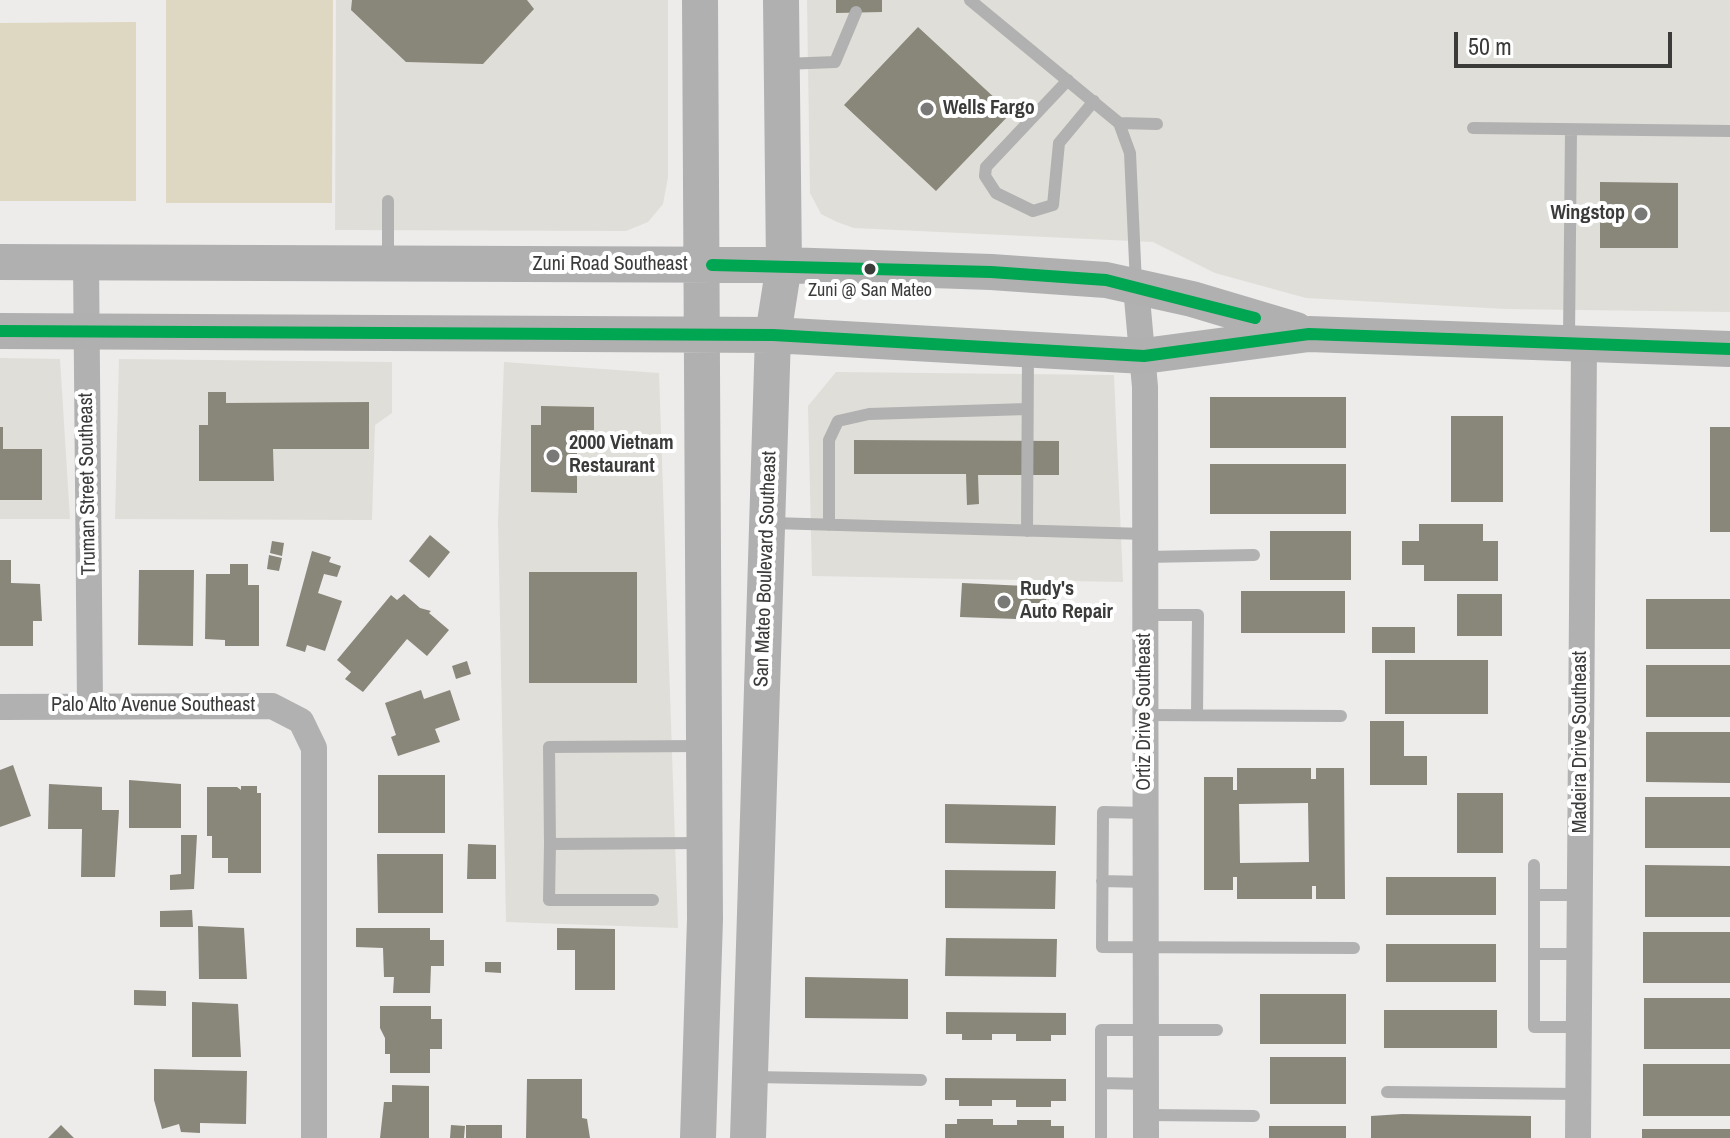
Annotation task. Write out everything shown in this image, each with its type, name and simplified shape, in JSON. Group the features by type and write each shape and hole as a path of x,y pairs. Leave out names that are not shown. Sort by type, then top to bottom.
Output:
{"main road":[{"path":"698,1138 704,843 699,336 700,0"},
{"name":"San Mateo Boulevard Southeast","path":"748,1138 773,335 784,265 781,0"},
{"name":"Zuni Road Southeast","path":"0,262 784,265 991,272 1106,280 1309,334"},
{"name":"Zuni Road Southeast","path":"0,331 773,335 1144,356 1309,334 1576,346 1730,349"}],"street":[{"name":"Truman Street Southeast","path":"86,262 90,706"},
{"name":"Ortiz Drive Southeast","path":"1136,287 1144,356 1146,1126"},
{"name":"Madeira Drive Southeast","path":"1576,346 1580,895 1578,1138"},
{"name":"Palo Alto Avenue Southeast","path":"0,707 272,706 301,721 314,748 314,1138"}],"lane":[{"path":"970,0 1119,123 1130,153 1136,287"},
{"path":"782,64 835,62 856,12"},
{"path":"1068,80 986,167 985,176 996,193 1033,211 1053,205 1059,143 1094,101"},
{"path":"1119,123 1157,124"},
{"path":"1473,128 1730,131"},
{"path":"1571,130 1576,346"},
{"path":"388,201 388,263"},
{"path":"1027,531 1028,349"},
{"path":"829,525 829,440 838,421 869,414 1027,409"},
{"path":"767,523 1027,531 1145,546 1254,555"},
{"path":"1145,615 1198,615 1197,715"},
{"path":"1145,715 1341,716"},
{"path":"653,900 549,900 549,747 703,746"},
{"path":"1145,813 1103,812 1102,947 1354,948"},
{"path":"550,844 704,843"},
{"path":"1534,865 1534,1027 1579,1027"},
{"path":"1102,881 1146,882"},
{"path":"1534,895 1580,895"},
{"path":"1534,954 1579,954"},
{"path":"1101,1138 1101,1030 1217,1030"},
{"path":"750,1077 921,1080"},
{"path":"1101,1083 1146,1084"},
{"path":"1387,1092 1578,1094"},
{"path":"1146,1126 1254,1116"}],"shaded area":[{"path":"166,0 333,0 332,203 166,203"},
{"path":"336,0 668,0 668,177 663,204 648,222 626,231 335,230"},
{"path":"807,0 1730,0 1730,312 1505,309 1306,298 1215,273 1153,242 854,228 821,214 810,193"},
{"path":"136,22 136,201 0,201 0,23"},
{"path":"0,358 60,359 70,519 0,519"},
{"path":"119,359 392,362 392,413 375,425 372,520 115,519"},
{"path":"504,362 659,373 678,928 506,922 498,520"},
{"path":"836,372 1114,375 1123,582 812,576 808,406"}],"building":[{"path":"352,0 527,0 534,9 483,64 406,62 351,10"},
{"path":"836,0 882,0 882,12 836,13"},
{"name":"Wells Fargo","path":"918,27 1011,113 936,191 844,105"},
{"path":"1600,182 1678,183 1678,248 1600,248"},
{"path":"208,392 226,392 226,403 369,402 369,449 273,449 274,481 199,481 199,425 208,425"},
{"path":"1210,397 1346,397 1346,448 1210,448"},
{"path":"541,406 594,407 594,430 577,430 577,493 531,492 531,425 541,425"},
{"path":"1451,416 1503,416 1503,502 1451,502"},
{"path":"0,427 3,427 3,449 42,449 42,500 0,500"},
{"path":"1710,427 1730,427 1730,532 1710,532"},
{"path":"854,440 1059,441 1059,475 978,475 979,504 967,505 966,474 854,474"},
{"path":"1210,464 1346,464 1346,514 1210,514"},
{"path":"1419,524 1483,524 1483,541 1498,541 1498,581 1424,581 1424,565 1402,565 1402,541 1419,541"},
{"path":"1270,531 1351,531 1351,580 1270,580"},
{"path":"430,535 450,552 429,578 409,561"},
{"path":"272,541 284,543 282,556 270,553"},
{"path":"312,551 331,557 329,562 341,566 337,577 324,574 318,593 342,601 325,651 307,645 305,652 286,646"},
{"path":"269,555 282,558 279,571 267,569"},
{"path":"0,560 11,560 11,583 40,584 42,621 33,621 33,646 0,646"},
{"path":"230,564 248,564 248,585 259,585 259,646 225,646 225,640 205,639 206,574 230,574"},
{"path":"139,570 194,570 193,646 138,645"},
{"path":"529,572 637,572 637,683 529,683"},
{"name":"Rudy's Auto Repair","path":"962,583 1047,587 1045,620 960,617"},
{"path":"1241,591 1345,591 1345,633 1241,633"},
{"path":"404,594 420,608 431,611 429,613 449,630 427,656 407,639 363,692 345,679 351,672 337,660 391,595 397,600"},
{"path":"1457,594 1502,594 1502,636 1457,636"},
{"path":"1646,599 1730,599 1730,649 1646,649"},
{"path":"1372,627 1415,627 1415,653 1372,653"},
{"path":"1385,660 1488,660 1488,714 1385,714"},
{"path":"467,661 471,674 456,679 452,666"},
{"path":"1646,665 1730,665 1730,717 1646,717"},
{"path":"421,690 424,699 450,690 460,720 435,729 440,742 398,756 391,737 396,735 385,703"},
{"path":"1370,721 1404,721 1404,756 1427,756 1427,785 1370,785"},
{"path":"1646,732 1730,732 1730,783 1646,782"},
{"path":"13,765 31,816 0,827 0,770"},
{"path":"1237,768 1311,768 1311,779 1316,779 1316,768 1344,768 1345,899 1316,899 1316,886 1312,886 1312,899 1237,899 1237,877 1233,877 1233,890 1204,890 1204,777 1233,777 1233,790 1237,790","holes":["1308,803 1309,862 1240,863 1239,804"]},
{"path":"378,775 445,775 445,833 378,833"},
{"path":"129,780 181,784 181,828 129,828"},
{"path":"49,784 102,787 102,810 119,810 115,877 81,877 82,829 48,829"},
{"path":"241,786 257,786 257,793 261,793 261,873 228,873 228,858 212,858 212,836 207,836 207,787 237,787 241,790"},
{"path":"1457,793 1503,793 1503,853 1457,853"},
{"path":"1645,797 1730,797 1730,848 1645,848"},
{"path":"945,804 1056,806 1055,845 945,843"},
{"path":"181,835 197,835 194,889 170,890 170,875 181,874"},
{"path":"468,844 496,845 496,879 467,879"},
{"path":"377,854 443,854 443,913 378,913"},
{"path":"1645,865 1730,866 1730,917 1645,917"},
{"path":"945,870 1056,871 1055,909 945,908"},
{"path":"1386,877 1496,877 1496,915 1386,915"},
{"path":"192,910 193,927 160,927 160,911"},
{"path":"198,926 244,928 247,979 199,979"},
{"path":"356,928 430,928 430,940 444,940 444,966 431,966 430,993 393,993 394,977 384,977 383,948 356,947"},
{"path":"557,928 615,929 615,990 575,990 575,950 557,950"},
{"path":"1643,932 1730,932 1730,983 1643,983"},
{"path":"946,938 1057,939 1056,977 945,976"},
{"path":"1386,944 1496,944 1496,982 1386,982"},
{"path":"485,962 501,962 501,973 485,972"},
{"path":"805,977 908,979 908,1019 805,1018"},
{"path":"134,990 166,991 166,1006 134,1005"},
{"path":"1260,994 1346,994 1346,1044 1260,1044"},
{"path":"1644,998 1730,998 1730,1049 1644,1049"},
{"path":"192,1002 238,1004 241,1057 192,1057"},
{"path":"380,1006 431,1006 431,1019 442,1019 442,1049 430,1049 430,1073 390,1073 390,1054 385,1054 385,1038 380,1028"},
{"path":"1384,1010 1497,1010 1497,1048 1384,1048"},
{"path":"946,1012 1066,1013 1066,1035 1051,1035 1051,1041 1016,1041 1016,1034 992,1034 992,1040 962,1040 962,1034 946,1034"},
{"path":"1270,1057 1346,1057 1346,1104 1270,1104"},
{"path":"1643,1064 1730,1064 1730,1116 1643,1116"},
{"path":"154,1069 247,1071 246,1124 200,1123 200,1133 181,1132 179,1124 162,1129 154,1100"},
{"path":"945,1078 1066,1079 1066,1101 1051,1101 1051,1107 1016,1107 1016,1100 992,1100 992,1106 959,1106 959,1100 945,1100"},
{"path":"527,1079 582,1079 582,1118 587,1119 590,1138 526,1138"},
{"path":"392,1085 429,1086 429,1138 380,1138 384,1102 392,1102"},
{"path":"1371,1116 1531,1116 1531,1138 1371,1138"},
{"path":"957,1119 993,1119 993,1125 1017,1125 1017,1120 1051,1120 1051,1126 1064,1126 1064,1138 945,1138 945,1124 957,1124"},
{"path":"61,1125 74,1138 48,1138"},
{"path":"451,1125 465,1126 464,1138 450,1138"},
{"path":"466,1125 502,1125 502,1138 466,1138"},
{"path":"1269,1126 1346,1126 1346,1138 1269,1138"},
{"path":"1642,1129 1730,1129 1730,1138 1642,1138"}],"transit line":[{"path":"712,265 991,272 1106,280 1255,318"},
{"path":"0,331 773,335 1144,356 1309,334 1730,349"}],"place":[{"name":"Wells Fargo","path":"927,109"},
{"name":"Wingstop","path":"1641,214"},
{"name":"Zuni @ San Mateo","path":"870,269"},
{"name":"2000 Vietnam Restaurant","path":"553,456"},
{"name":"Rudy's Auto Repair","path":"1004,602"}]}
